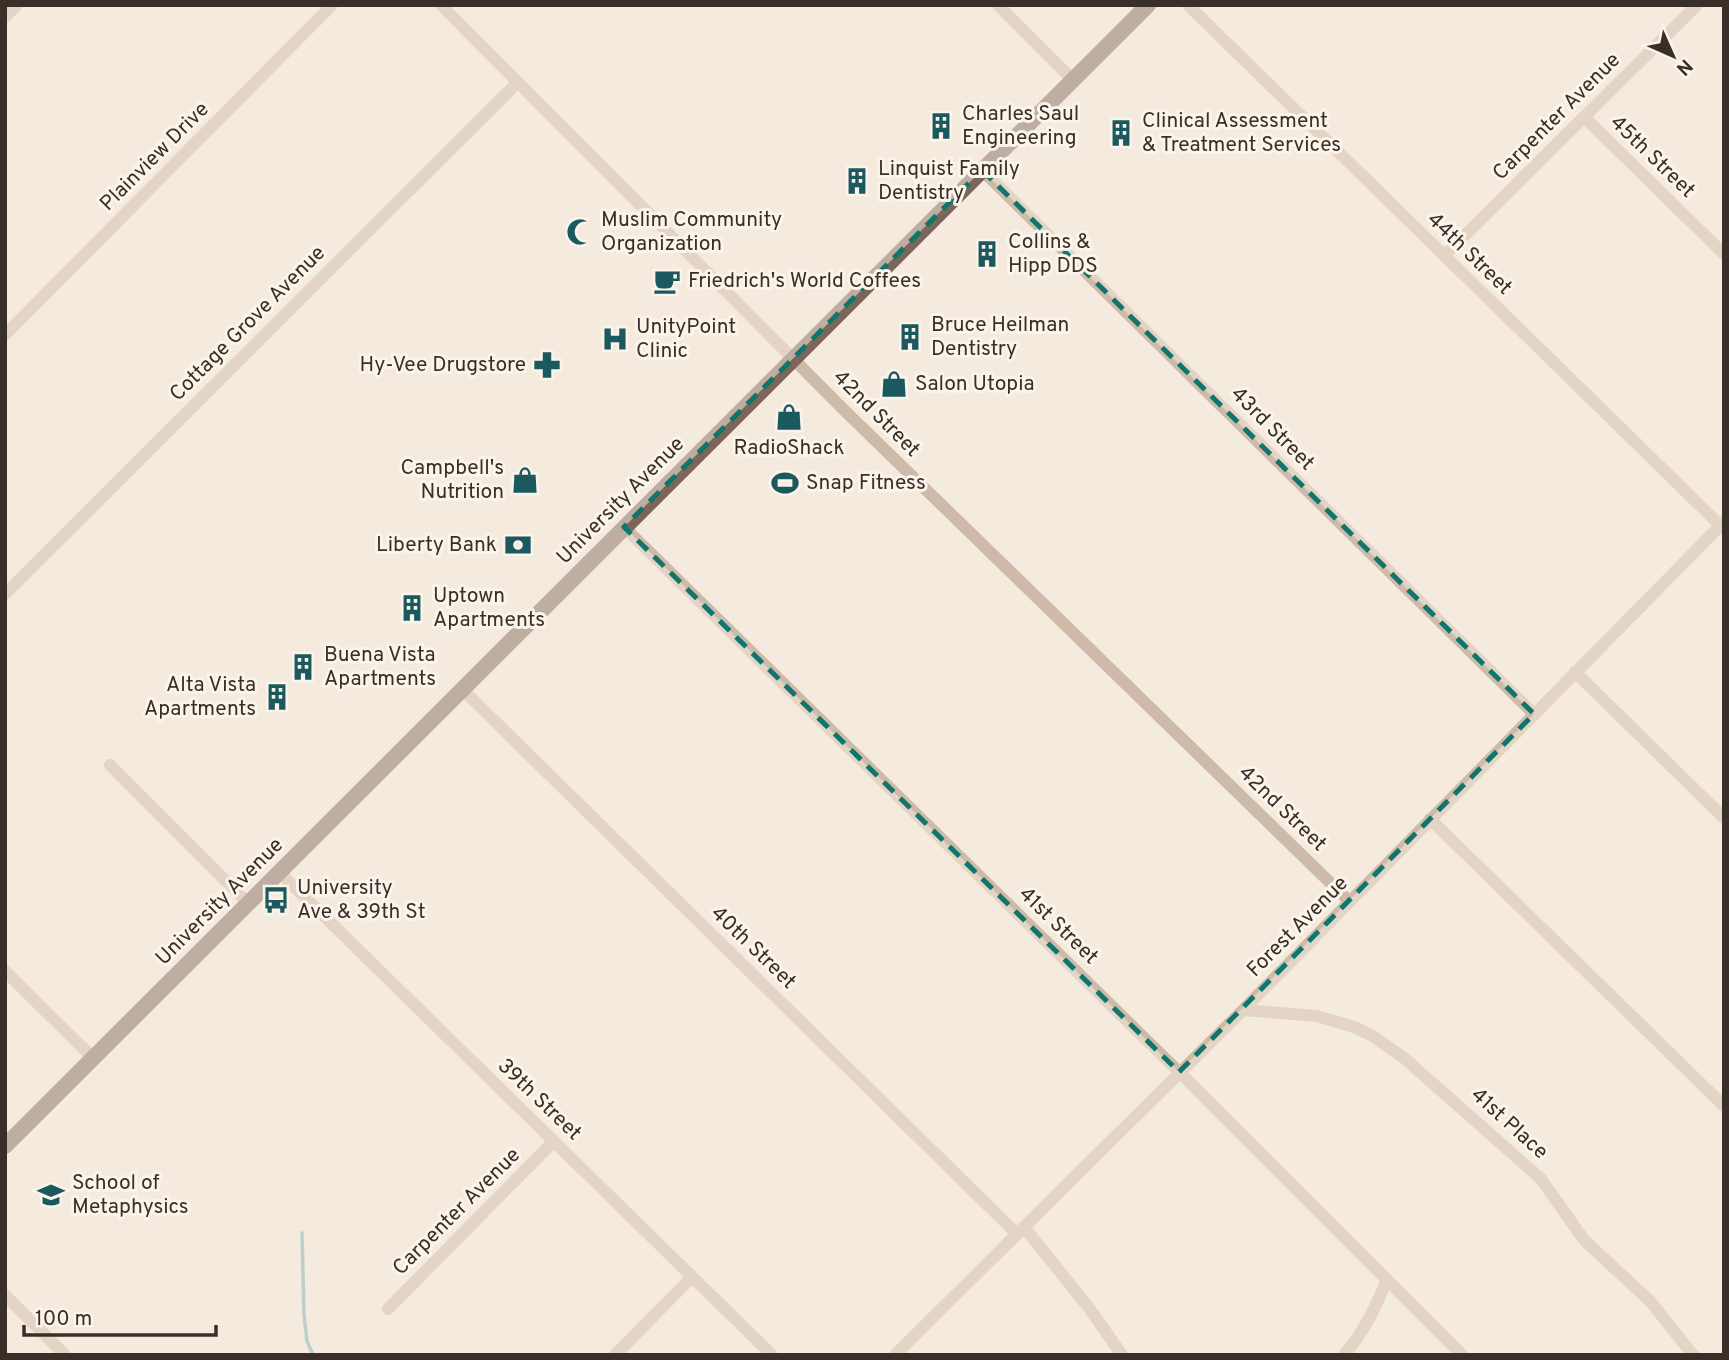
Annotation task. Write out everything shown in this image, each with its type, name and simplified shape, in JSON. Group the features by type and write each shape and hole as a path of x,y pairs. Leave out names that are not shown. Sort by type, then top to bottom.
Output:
{"main road":[{"name":"University Avenue","path":"5,1146 1148,5"}],"street":[{"path":"5,17 17,5"},
{"name":"Plainview Drive","path":"5,335 332,5"},
{"name":"42nd Street","path":"441,5 793,358 1350,902"},
{"path":"998,5 1073,80"},
{"name":"44th Street","path":"1188,5 1723,526"},
{"name":"Carpenter Avenue","path":"1444,256 1697,5"},
{"name":"Cottage Grove Avenue","path":"5,594 518,82"},
{"name":"45th Street","path":"1584,117 1724,254"},
{"name":"43rd Street","path":"982,170 1534,714"},
{"name":"Forest Avenue","path":"895,1355 1243,1010 1575,672 1723,526"},
{"name":"41st Street","path":"624,527 1179,1072 1462,1355"},
{"path":"1575,672 1724,818"},
{"name":"40th Street","path":"462,689 1020,1231 1089,1308 1122,1355"},
{"path":"110,765 248,903"},
{"path":"1430,819 1724,1106"},
{"name":"39th Street","path":"279,872 772,1355"},
{"path":"5,971 93,1058"},
{"name":"41st Place","path":"1243,1010 1317,1016 1371,1035 1403,1057 1541,1179 1584,1240 1650,1301 1693,1355"},
{"name":"Carpenter Avenue","path":"388,1309 554,1141"},
{"path":"615,1355 692,1277"},
{"path":"1344,1355 1372,1317 1387,1279"},
{"path":"5,1295 65,1355"}],"highlighted area":[{"path":"982,170 1534,714 1179,1072 624,527"}],"waterway":[{"path":"302,1233 304,1315 307,1341 313,1355"}],"place":[{"name":"Charles Saul Engineering","path":"941,126"},
{"name":"Clinical Assessment & Treatment Services","path":"1121,133"},
{"name":"Linquist Family Dentistry","path":"857,181"},
{"name":"Muslim Community Organization","path":"580,232"},
{"name":"Collins & Hipp DDS","path":"987,254"},
{"name":"Friedrich's World Coffees","path":"667,281"},
{"name":"Bruce Heilman Dentistry","path":"910,337"},
{"name":"UnityPoint Clinic","path":"615,339"},
{"name":"Hy-Vee Drugstore","path":"547,365"},
{"name":"Salon Utopia","path":"894,384"},
{"name":"RadioShack","path":"789,417"},
{"name":"Campbell's Nutrition","path":"525,480"},
{"name":"Snap Fitness","path":"785,483"},
{"name":"Liberty Bank","path":"518,545"},
{"name":"Uptown Apartments","path":"412,608"},
{"name":"Buena Vista Apartments","path":"303,667"},
{"name":"Alta Vista Apartments","path":"277,697"},
{"name":"University Ave & 39th St","path":"276,900"},
{"name":"School of Metaphysics","path":"51,1195"}]}
